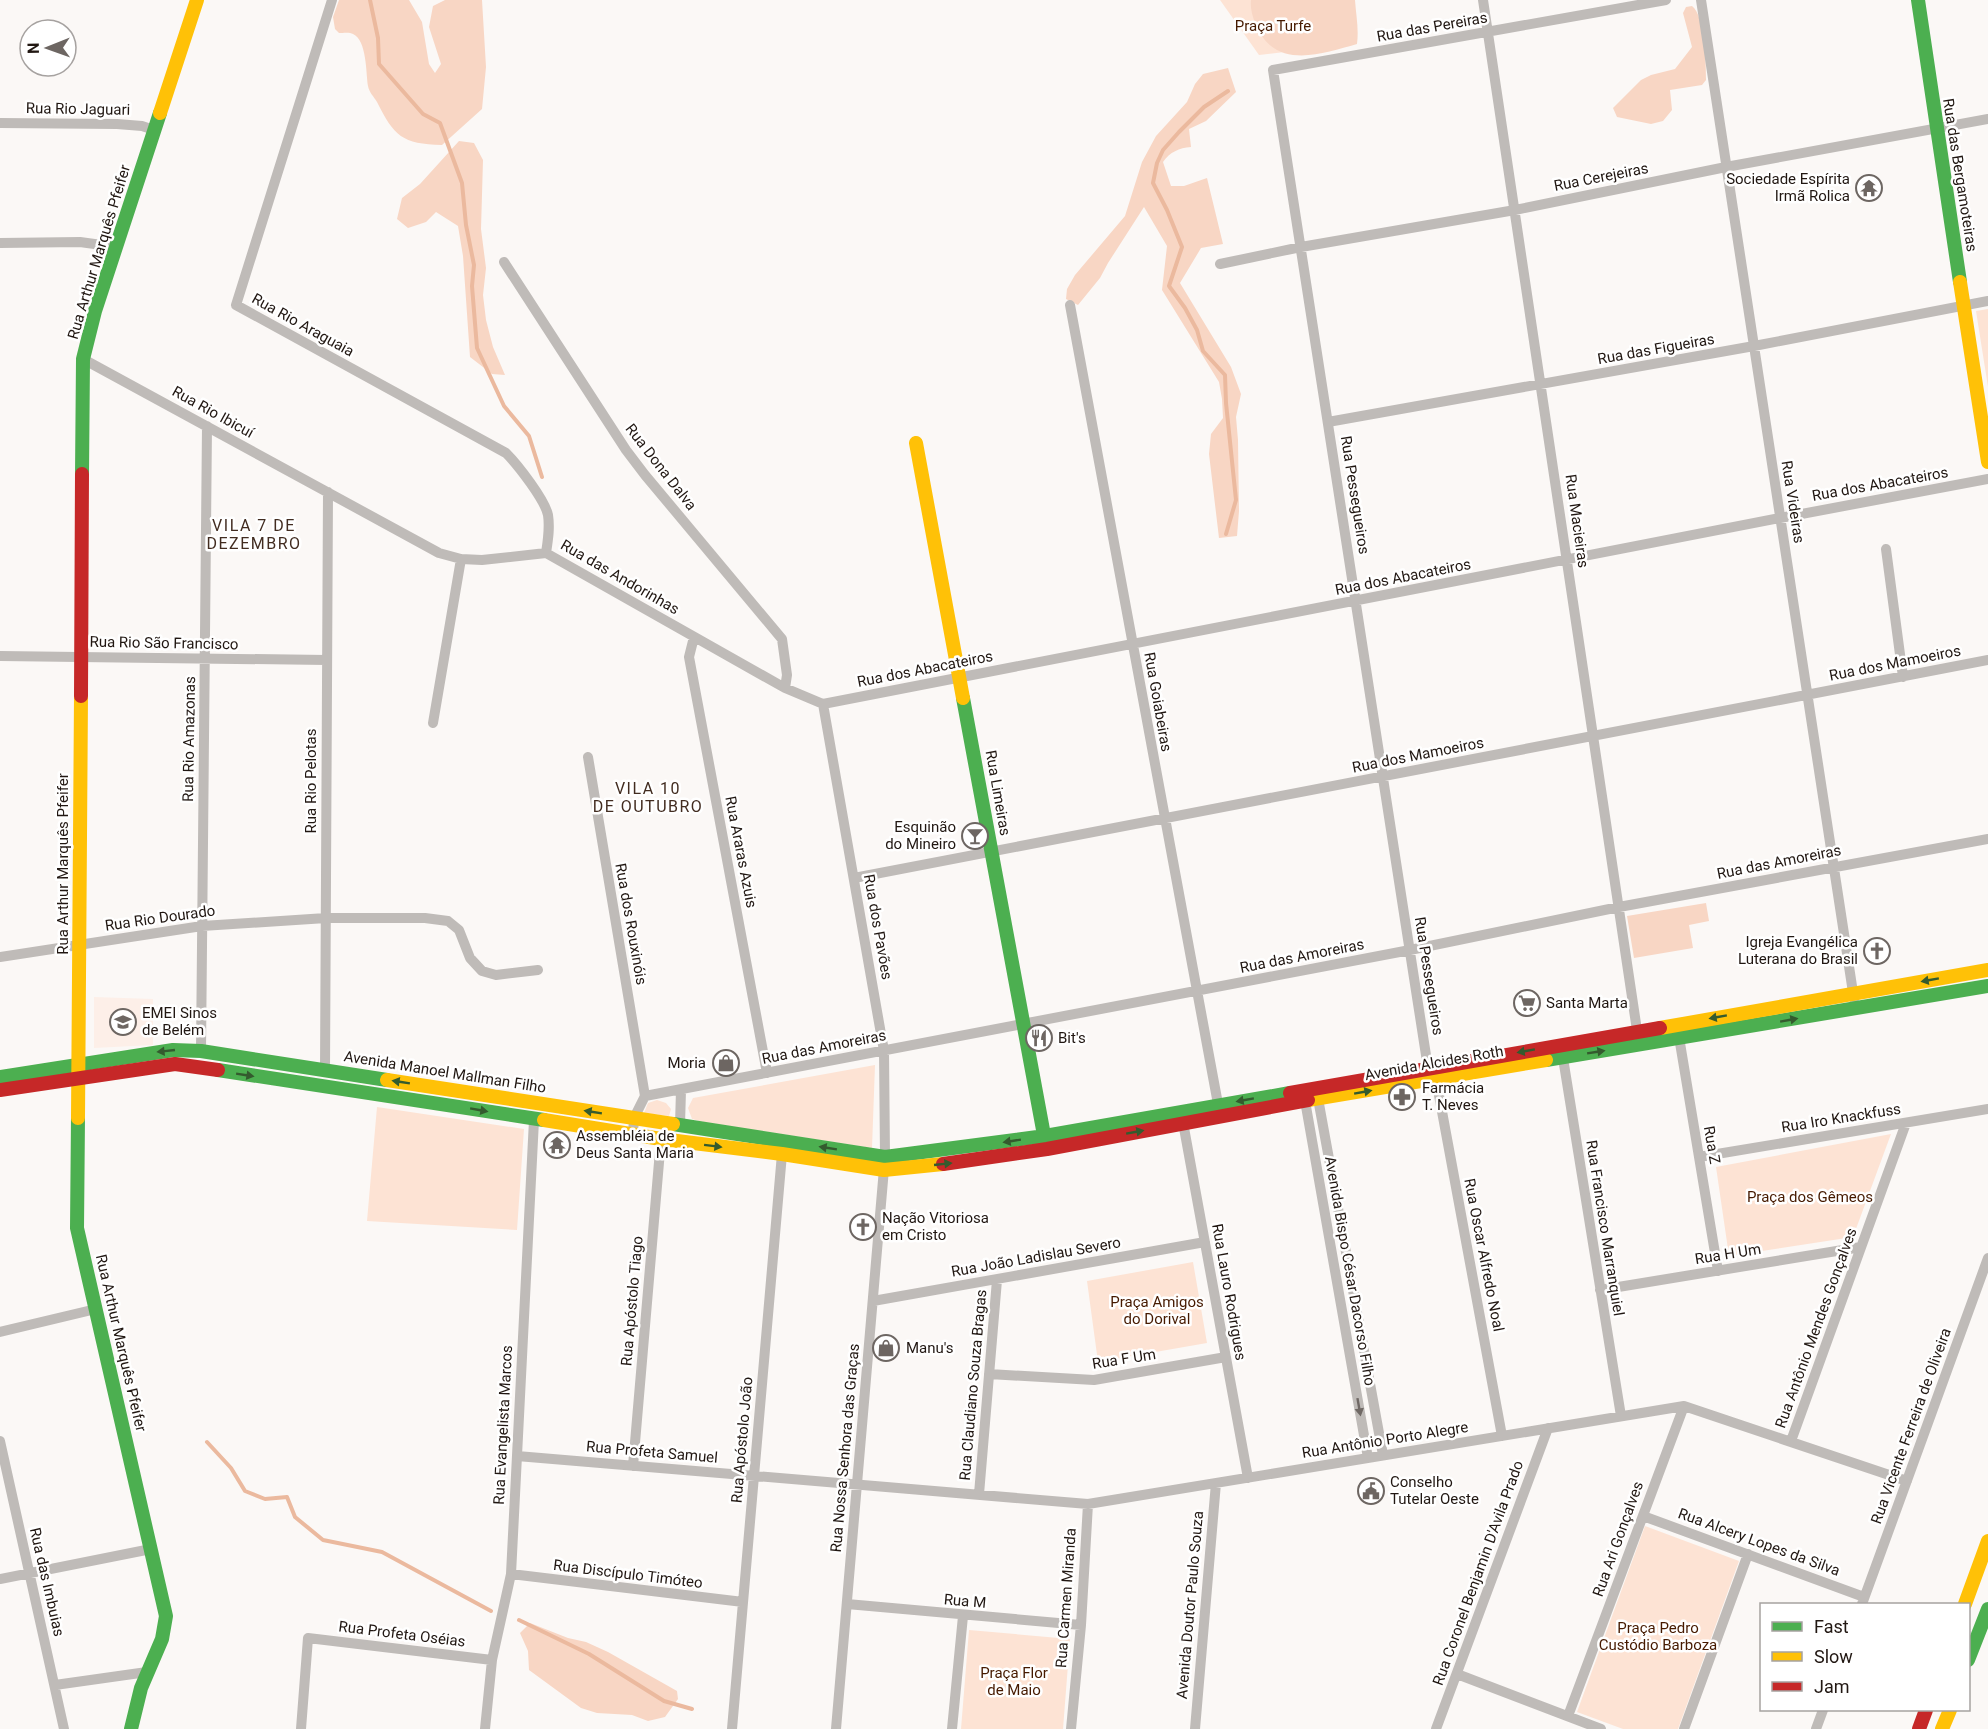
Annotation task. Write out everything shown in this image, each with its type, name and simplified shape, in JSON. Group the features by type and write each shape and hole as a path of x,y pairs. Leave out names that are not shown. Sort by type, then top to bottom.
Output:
{"main road":[{"name":"Rua Arthur Marquês Pfeifer","path":"131,1729 134,1709 147,1672 166,1632 166,1616 77,1228 83,359 95,311 197,0"},
{"name":"Rua das Bergamoteiras","path":"1918,0 1988,462"},
{"name":"Rua Limeiras","path":"916,443 1046,1142"},
{"name":"Avenida Alcides Roth","path":"885,1163 975,1160 1046,1142 1562,1051 1638,1031 1988,970"},
{"name":"Avenida Alcides Roth","path":"1562,1051 1640,1046 1988,986"},
{"name":"Avenida Manoel Mallman Filho","path":"0,1077 173,1050 201,1051 680,1125 885,1163"},
{"name":"Avenida Manoel Mallman Filho","path":"0,1090 175,1064 401,1097 661,1139 782,1154 885,1163"},
{"name":"Avenida Alcides Roth","path":"1182,1117 1218,1104 1310,1094"},
{"path":"1966,1603 1988,1540"},
{"path":"1970,1655 1988,1609"},
{"path":"1978,1635 1988,1620"},
{"path":"1919,1729 1926,1711"},
{"path":"1942,1729 1950,1711"}],"street":[{"name":"Rua Rio Araguaia","path":"332,0 236,305 506,453 519,466 548,512 550,531 546,553"},
{"name":"Rua Macieiras","path":"1483,0 1640,1046"},
{"name":"Rua das Pereiras","path":"1273,70 1666,0"},
{"name":"Rua Videiras","path":"1701,0 1856,1008"},
{"name":"Rua Pessegueiros","path":"1273,70 1410,950 1432,1073"},
{"name":"Rua Cerejeiras","path":"1220,264 1301,247 1515,210 1726,167 1988,118"},
{"name":"Rua Rio Jaguari","path":"0,123 117,124 142,126 154,130"},
{"path":"0,243 80,242 116,248"},
{"name":"Rua Dona Dalva","path":"504,262 626,450 782,639 787,675 785,688"},
{"name":"Rua das Figueiras","path":"1328,422 1542,385 1988,301"},
{"name":"Rua Goiabeiras","path":"1070,305 1218,1104"},
{"name":"Rua Rio Ibicuí","path":"83,359 328,492"},
{"name":"Rua Rio Amazonas","path":"201,1051 207,426"},
{"name":"Rua dos Abacateiros","path":"823,704 1988,479"},
{"name":"Rua das Andorinhas","path":"328,492 439,553 461,559 482,560 546,553 785,688 823,704"},
{"name":"Rua Rio Pelotas","path":"325,1070 328,492"},
{"path":"1886,549 1903,677"},
{"path":"433,723 461,559"},
{"name":"Rua Araras Azuis","path":"694,637 689,657 767,1073"},
{"name":"Rua Rio São Francisco","path":"0,656 327,660"},
{"name":"Rua dos Mamoeiros","path":"854,878 1988,660"},
{"name":"Rua dos Pavões","path":"823,704 884,1051 885,1163"},
{"name":"Rua dos Rouxinóis","path":"588,757 645,1096"},
{"name":"Rua das Amoreiras","path":"645,1096 1410,950 1619,907 1988,839"},
{"name":"Rua Rio Dourado","path":"0,957 202,926 326,918 425,918 448,921 459,930 470,958 482,971 496,975 538,970"},
{"name":"Rua Z","path":"1677,1024 1718,1271"},
{"name":"Rua Francisco Marranquiel","path":"1562,1051 1621,1416"},
{"name":"Rua Oscar Alfredo Noal","path":"1432,1073 1502,1436"},
{"path":"680,1125 681,1089"},
{"name":"Avenida Bispo César Dacorso Filho","path":"1310,1094 1349,1270 1383,1455"},
{"name":"Avenida Bispo César Dacorso Filho","path":"1310,1094 1335,1272 1368,1458"},
{"path":"633,1135 634,1118 645,1096"},
{"name":"Rua Iro Knackfuss","path":"1699,1157 1988,1109"},
{"name":"Rua Lauro Rodrigues","path":"1182,1117 1248,1478"},
{"name":"Rua Evangelista Marcos","path":"485,1729 492,1659 511,1574 534,1120"},
{"name":"Rua Antônio Mendes Gonçalves","path":"1791,1442 1906,1122"},
{"name":"Rua Apóstolo Tiago","path":"633,1466 661,1139"},
{"name":"Rua Apóstolo João","path":"732,1729 782,1154"},
{"name":"Rua Nossa Senhora das Graças","path":"836,1729 885,1163"},
{"name":"Rua João Ladislau Severo","path":"873,1300 1205,1242"},
{"name":"Rua H Um","path":"1600,1290 1861,1247"},
{"name":"Rua Vicente Ferreira de Oliveira","path":"1863,1601 1988,1258"},
{"path":"1335,1272 1349,1270"},
{"name":"Rua Claudiano Souza Bragas","path":"979,1494 997,1280"},
{"path":"0,1332 96,1309"},
{"name":"Rua F Um","path":"989,1374 1094,1380 1226,1357"},
{"name":"Rua Antônio Porto Alegre","path":"857,1485 1088,1504 1684,1406 1907,1482"},
{"name":"Rua Ari Gonçalves","path":"1568,1716 1684,1406"},
{"name":"Rua Coronel Benjamin D'Avila Prado","path":"1436,1729 1548,1428"},
{"name":"Rua das Imbuias","path":"0,1441 1,1454 64,1729"},
{"name":"Rua Profeta Samuel","path":"517,1456 857,1485"},
{"name":"Avenida Doutor Paulo Souza","path":"1195,1729 1216,1483"},
{"name":"Rua Carmen Miranda","path":"1071,1729 1081,1625 1088,1504"},
{"name":"Rua Alcery Lopes da Silva","path":"1643,1516 1748,1554 1863,1601"},
{"path":"0,1579 151,1549"},
{"path":"1684,1729 1748,1554"},
{"name":"Rua Discípulo Timóteo","path":"511,1574 743,1602"},
{"name":"Rua M","path":"847,1604 1081,1625"},
{"path":"952,1729 963,1616"},
{"name":"Rua Profeta Oséias","path":"301,1729 308,1638 492,1659"},
{"path":"55,1685 147,1672"},
{"path":"1457,1674 1601,1729"},
{"path":"1816,1729 1823,1711"}],"shaded area":[{"name":"EMEI Sinos de Belém","path":"94,997 153,999 153,1045 94,1048"}],"green space":[{"path":"339,0 409,0 422,22 429,64 435,73 441,64 429,27 433,6 445,0 482,0 486,67 482,109 442,145 417,143 401,136 389,123 369,90 363,50 358,37 350,33 339,33 335,29 333,17"},
{"name":"Praça Turfe","path":"1220,0 1346,0 1352,44 1259,55"},
{"name":"Praça Turfe","path":"1251,0 1355,0 1357,44 1329,52 1288,54 1276,49 1265,40 1252,14"},
{"path":"1692,6 1700,19 1702,29 1706,80 1702,85 1670,90 1672,110 1663,121 1651,124 1617,117 1613,108 1641,80 1675,69 1692,47 1683,13 1686,7"},
{"path":"1228,68 1236,92 1206,121 1189,129 1191,147 1175,151 1163,162 1171,186 1184,186 1207,178 1223,244 1201,248 1180,283 1231,367 1241,394 1236,417 1239,511 1237,536 1219,538 1209,454 1211,434 1223,418 1219,382 1162,290 1167,246 1144,207 1100,278 1078,305 1066,299 1067,289 1075,275 1125,216 1142,162 1156,136 1187,102 1195,84 1203,74"},
{"path":"459,141 474,143 483,160 481,229 486,268 483,295 493,347 505,375 492,374 470,357 463,256 458,226 436,212 426,222 408,228 397,219 402,198 420,184"},
{"path":"1988,309 1988,387 1976,311"},
{"path":"1706,903 1709,921 1689,925 1693,948 1634,958 1627,916"},
{"path":"875,1065 872,1148 703,1122 692,1119 688,1108 693,1098"},
{"path":"657,1100 666,1103 671,1109 669,1116 644,1113 648,1103"},
{"path":"377,1107 524,1129 517,1230 367,1221"},
{"name":"Praça dos Gêmeos","path":"1891,1134 1853,1237 1729,1256 1716,1167"},
{"name":"Praça Amigos do Dorival","path":"1193,1262 1207,1343 1098,1362 1087,1281"},
{"name":"Praça Pedro Custódio Barboza","path":"1645,1526 1739,1561 1678,1729 1623,1729 1577,1712"},
{"path":"530,1623 608,1652 677,1691 678,1699 665,1717 648,1721 632,1715 597,1713 581,1708 529,1670 528,1651 520,1633"},
{"name":"Praça Flor de Maio","path":"969,1630 1070,1639 1063,1729 961,1729"}],"waterway":[{"path":"370,0 378,38 379,64 423,114 440,123 462,183 466,225 474,265 472,286 477,348 504,406 529,436 542,477"},
{"path":"1226,534 1236,500 1225,375 1203,351 1197,330 1169,286 1182,247 1153,183 1157,163 1163,150 1204,107 1228,91"},
{"path":"207,1442 231,1468 245,1491 265,1499 287,1497 295,1517 323,1540 382,1552 491,1611"},
{"path":"519,1620 589,1654 664,1701 692,1709"}],"traffic: fast":[{"path":"1918,0 1960,282"},
{"path":"82,474 83,359 95,311 160,113"},
{"path":"963,698 1046,1146"},
{"path":"1546,1060 1988,986"},
{"path":"0,1077 173,1050 201,1051 387,1080"},
{"path":"218,1070 544,1120"},
{"path":"673,1124 885,1157 1045,1136 1290,1093"},
{"path":"78,1118 77,1228 166,1616 162,1639 141,1688 131,1729"},
{"path":"1970,1655 1988,1609"}],"traffic: slow":[{"path":"160,113 197,0"},
{"path":"1960,282 1988,462"},
{"path":"916,443 963,698"},
{"path":"78,1118 81,696"},
{"path":"1660,1028 1988,970"},
{"path":"1308,1100 1546,1060"},
{"path":"387,1080 673,1124"},
{"path":"544,1120 884,1170 943,1164"},
{"path":"1965,1603 1988,1541"},
{"path":"1942,1729 1950,1711"}],"traffic: jam":[{"path":"81,696 82,474"},
{"path":"1290,1093 1660,1028"},
{"path":"0,1090 175,1064 218,1070"},
{"path":"943,1164 1047,1149 1308,1100"},
{"path":"1919,1729 1926,1711"}],"place":[{"name":"Sociedade Espírita Irmã Rolica","path":"1869,188"},
{"name":"Esquinão do Mineiro","path":"975,836"},
{"name":"Igreja Evangélica Luterana do Brasil","path":"1877,951"},
{"name":"Santa Marta","path":"1527,1003"},
{"name":"EMEI Sinos de Belém","path":"123,1022"},
{"name":"Bit's","path":"1039,1038"},
{"name":"Moria","path":"726,1063"},
{"name":"Farmácia T. Neves","path":"1402,1097"},
{"name":"Assembléia de Deus Santa Maria","path":"557,1145"},
{"name":"Nação Vitoriosa em Cristo","path":"863,1227"},
{"name":"Manu's","path":"886,1348"},
{"name":"Conselho Tutelar Oeste","path":"1371,1491"}],"district":[{"name":"VILA 7 DE DEZEMBRO","path":"254,534"},
{"name":"VILA 10 DE OUTUBRO","path":"648,797"}]}
